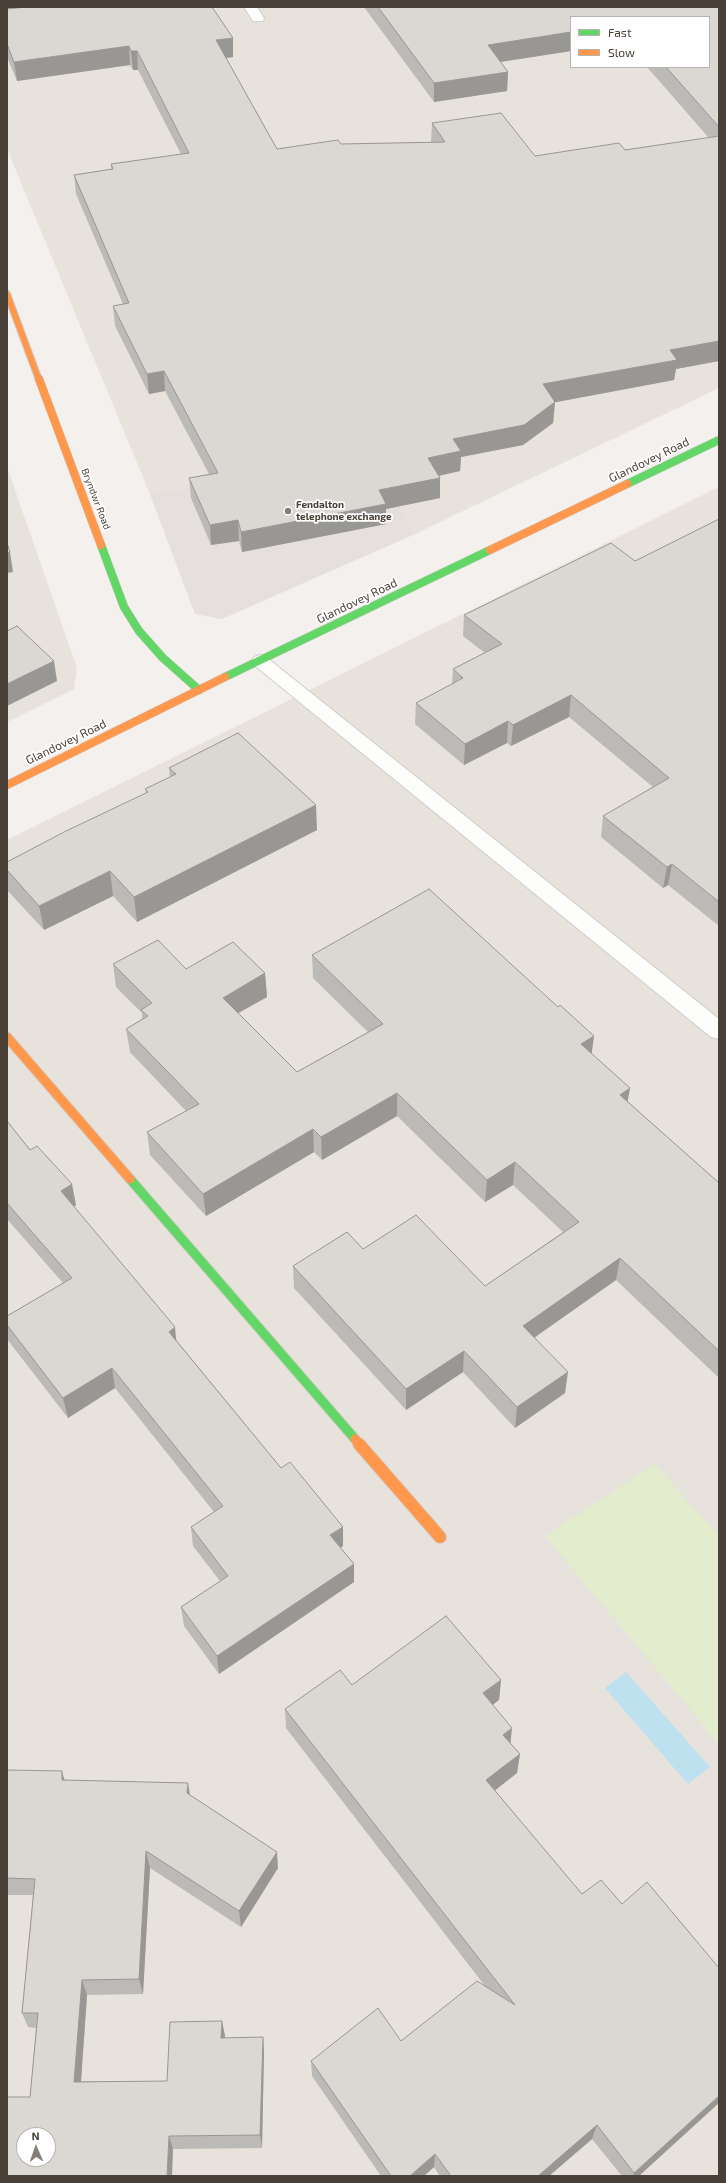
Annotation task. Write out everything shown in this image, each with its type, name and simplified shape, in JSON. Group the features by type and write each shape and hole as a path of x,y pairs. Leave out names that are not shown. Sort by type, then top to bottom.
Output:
{"street":[{"name":"Bryndwr Road","path":"7,294 124,607 139,631 164,658 199,690"},
{"name":"Glandovey Road","path":"7,785 199,690 719,440"},
{"path":"7,1037 440,1537"}],"lane":[{"path":"250,7 258,18"},
{"path":"260,661 719,1031"}],"shaded area":[{"path":"7,7 719,7 719,388 415,534 368,451 292,469 150,494 7,149"},
{"path":"368,451 415,534 222,619 195,614 150,494 292,469"},
{"path":"7,467 77,668 74,689 7,722"},
{"path":"719,487 719,2176 7,2176 7,840"}],"green space":[{"path":"655,1464 719,1536 719,1744 545,1536"}],"water":[{"path":"626,1672 710,1767 688,1784 605,1688"}],"building":[{"path":"26,7 212,7 233,38 216,40 277,149 338,140 341,144 445,142 432,123 501,113 535,156 619,143 625,150 719,136 719,341 670,350 677,360 543,384 555,402 524,425 453,439 461,451 428,458 440,478 379,490 386,504 241,532 238,520 210,525 189,478 218,473 164,371 147,374 113,306 129,303 74,175 113,169 111,164 189,153 137,51 131,51 129,46 14,62 7,44 7,9"},
{"path":"378,7 719,7 719,127 667,68 710,68 710,16 570,16 570,32 488,45 508,72 434,83"},
{"path":"719,519 719,902 672,864 667,867 603,816 669,778 571,695 513,725 508,721 465,744 416,703 463,678 453,669 502,644 464,615 611,543 635,561"},
{"path":"7,543 10,552 7,553"},
{"path":"17,626 54,661 7,684 7,631"},
{"path":"238,733 316,805 134,897 110,871 39,906 7,870 7,862 64,832 148,792 145,789 176,774 169,768"},
{"path":"429,889 558,1007 560,1005 594,1036 581,1044 630,1088 620,1095 719,1183 719,1351 620,1258 523,1326 568,1372 517,1407 464,1351 406,1389 293,1266 347,1232 363,1249 416,1215 485,1286 579,1222 515,1162 487,1180 397,1093 321,1137 313,1129 203,1194 147,1132 199,1104 126,1029 148,1016 141,1010 152,1003 113,964 158,940 186,969 233,942 265,973 223,998 297,1072 383,1024 312,955"},
{"path":"7,1121 30,1150 37,1146 72,1184 61,1191 175,1327 169,1332 281,1468 290,1462 343,1527 330,1535 354,1564 217,1656 181,1607 228,1576 191,1527 223,1506 112,1368 63,1398 7,1325 7,1316 72,1278 7,1203"},
{"path":"446,1616 501,1680 483,1693 512,1728 503,1735 520,1754 486,1780 582,1894 601,1880 622,1904 647,1882 719,1968 719,2096 634,2173 597,2125 538,2176 451,2176 435,2154 410,2176 391,2176 311,2061 378,2008 401,2041 477,1981 515,2005 285,1709 340,1670 352,1685"},
{"path":"7,1770 62,1771 62,1780 188,1783 187,1793 277,1852 239,1911 146,1851 139,1979 82,1980 74,2082 167,2081 170,2022 222,2021 221,2038 263,2037 260,2135 169,2136 167,2176 7,2176 7,2097 30,2097 38,2013 22,2013 35,1879 7,1878"}],"traffic: fast":[{"path":"627,484 719,440"},
{"path":"101,545 124,607 139,631 163,658 199,690"},
{"path":"225,677 490,550"},
{"path":"130,1179 355,1439"}],"traffic: slow":[{"path":"7,294 101,545"},
{"path":"490,550 627,484"},
{"path":"7,785 225,677"},
{"path":"7,1037 130,1179"},
{"path":"355,1439 440,1537"}],"place":[{"name":"Fendalton telephone exchange","path":"288,511"}]}
